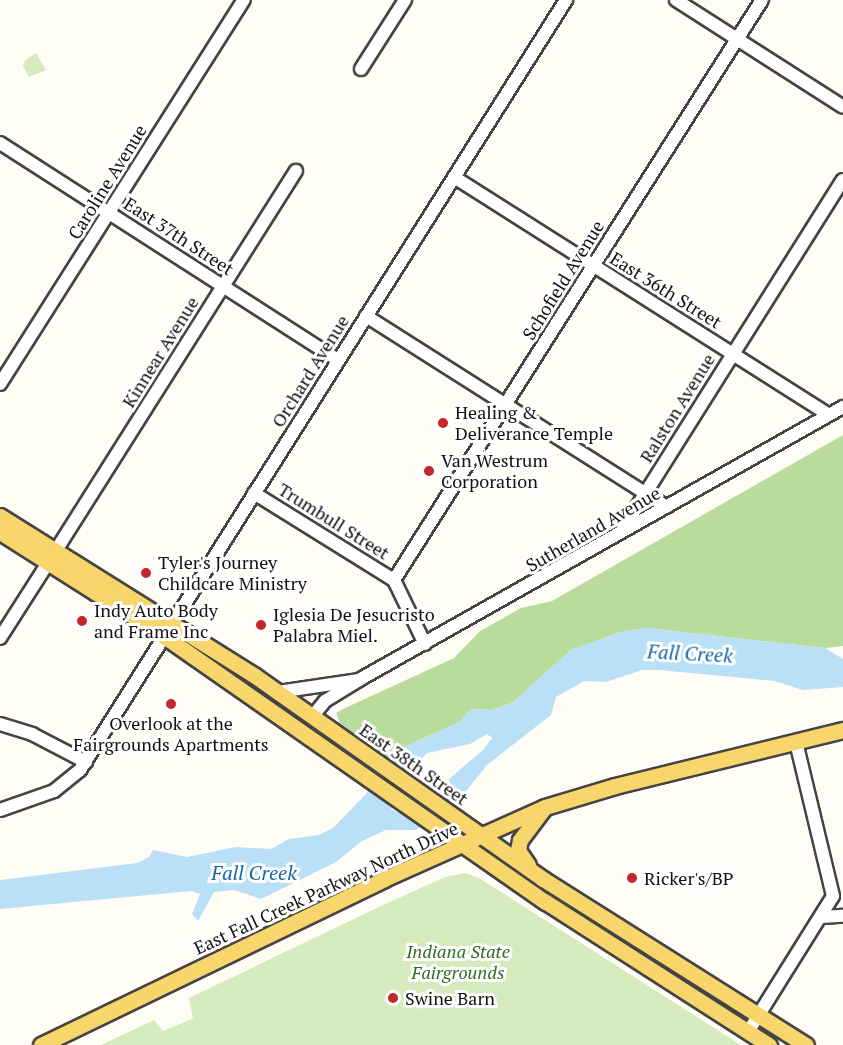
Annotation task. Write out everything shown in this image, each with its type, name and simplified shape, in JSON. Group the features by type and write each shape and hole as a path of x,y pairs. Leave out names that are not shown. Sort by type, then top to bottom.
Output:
{"main road":[{"name":"East 38th Street","path":"0,516 51,557"},
{"name":"East 38th Street","path":"0,532 51,557 168,629 278,692 543,879 806,1045"},
{"name":"East 38th Street","path":"168,629 318,746 438,829 769,1045"},
{"name":"East Fall Creek Parkway North Drive","path":"41,1045 384,879 545,807 615,786 843,730"},
{"path":"543,879 518,850 521,836 545,807"}],"street":[{"name":"Caroline Avenue","path":"0,384 244,0"},
{"path":"361,69 405,0"},
{"name":"Orchard Avenue","path":"0,810 60,788 86,762 566,0"},
{"path":"676,0 843,108"},
{"name":"Schofield Avenue","path":"394,580 762,0"},
{"name":"East 37th Street","path":"0,143 338,360"},
{"name":"Kinnear Avenue","path":"0,638 296,171"},
{"name":"East 36th Street","path":"454,177 829,415"},
{"name":"Ralston Avenue","path":"619,534 843,180"},
{"path":"366,316 667,507"},
{"name":"Sutherland Avenue","path":"312,717 324,701 843,407"},
{"name":"Trumbull Street","path":"255,493 394,580 425,644"},
{"name":"Sutherland Avenue","path":"278,692 360,680"},
{"path":"0,724 32,734 86,762"},
{"path":"748,1032 833,897 833,887 796,742"},
{"path":"821,917 843,916"}],"green space":[{"path":"36,53 46,70 29,77 23,66 25,60"},
{"path":"843,435 843,646 825,648 647,628 621,632 571,650 512,703 491,710 471,709 460,722 395,751 394,762 340,723 336,713 454,658 480,631 521,608 552,601"},
{"name":"Indiana State Fairgrounds","path":"465,873 479,878 741,1045 101,1045 154,1020 163,1031 187,1021 193,1018 189,998 445,877"}],"water":[{"name":"Fall Creek","path":"647,628 825,648 843,659 843,687 803,690 774,681 659,670 642,670 606,682 584,681 556,697 551,715 487,765 463,795 416,830 386,830 362,841 336,862 261,899 234,890 214,892 198,921 192,914 200,894 191,891 0,909 0,880 137,863 149,857 153,850 187,857 236,847 271,849 289,839 319,835 333,828 365,795 395,760 395,751 460,722 471,709 491,710 512,703 571,650 621,632","holes":["487,734 492,738 483,750 449,779 451,796 415,810 398,813 391,809 400,783 427,753 470,744"]}],"place":[{"name":"Healing & Deliverance Temple","path":"443,423"},
{"name":"Van Westrum Corporation","path":"429,471"},
{"name":"Tyler's Journey Childcare Ministry","path":"146,573"},
{"name":"Indy Auto Body and Frame Inc","path":"82,621"},
{"name":"Iglesia De Jesucristo Palabra Miel.","path":"261,625"},
{"name":"Overlook at the Fairgrounds Apartments","path":"171,704"},
{"name":"Ricker's/BP","path":"632,878"},
{"name":"Swine Barn","path":"393,998"}]}
